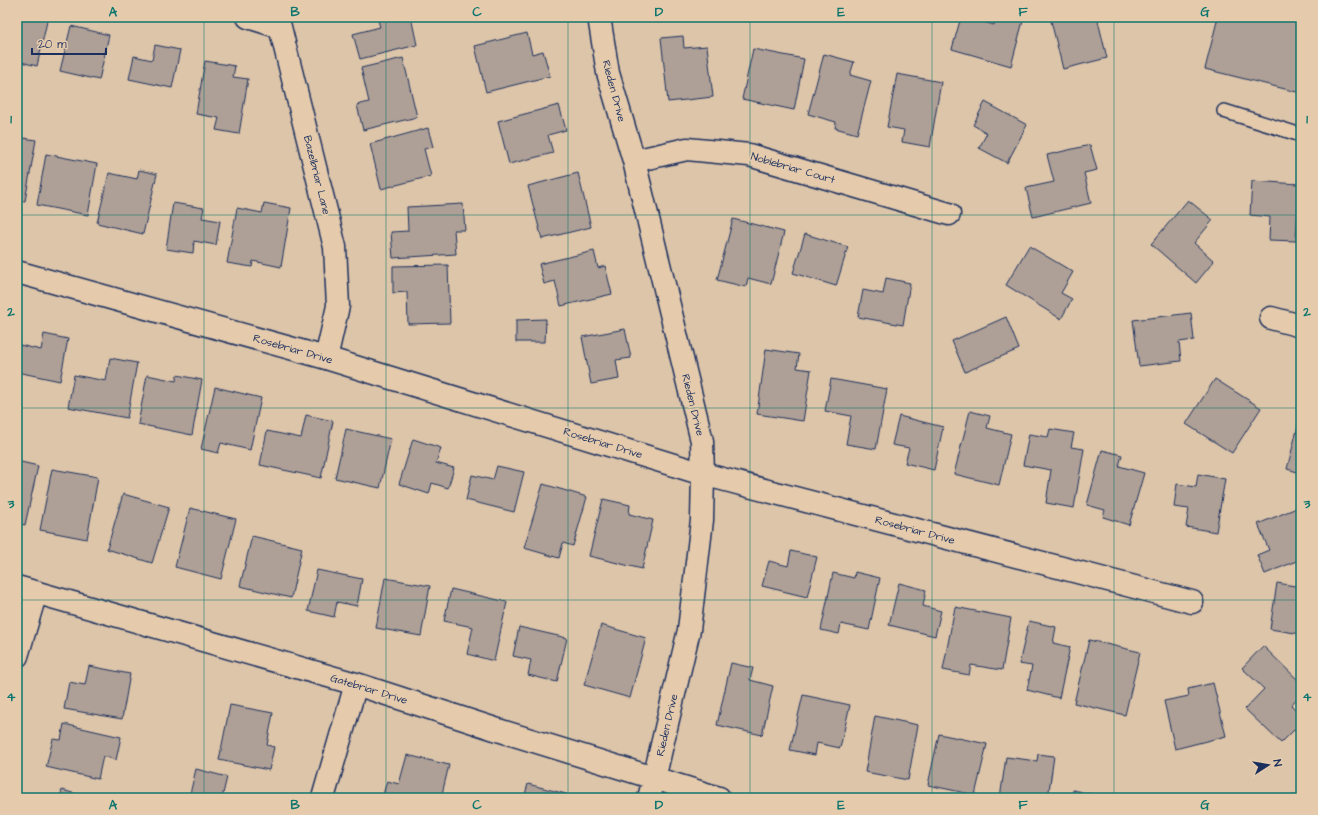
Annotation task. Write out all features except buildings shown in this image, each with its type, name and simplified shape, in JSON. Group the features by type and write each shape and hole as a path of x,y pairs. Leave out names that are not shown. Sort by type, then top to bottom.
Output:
{"street":[{"name":"Bazelbriar Lane","path":"248,17 280,27 335,247 338,306 326,358"},
{"name":"Rieden Drive","path":"599,17 608,73 634,161 702,441 702,520 689,630 651,788"},
{"name":"Noblebriar Court","path":"634,161 687,149 749,155 949,214"},
{"name":"Rosebriar Drive","path":"17,272 326,358 703,474 1192,602"},
{"path":"1271,318 1301,326"},
{"path":"17,656 26,590"},
{"name":"Gatebriar Drive","path":"26,590 356,684 651,788 719,798"},
{"path":"323,798 356,684"}],"lane":[{"path":"1224,111 1301,135"}]}
